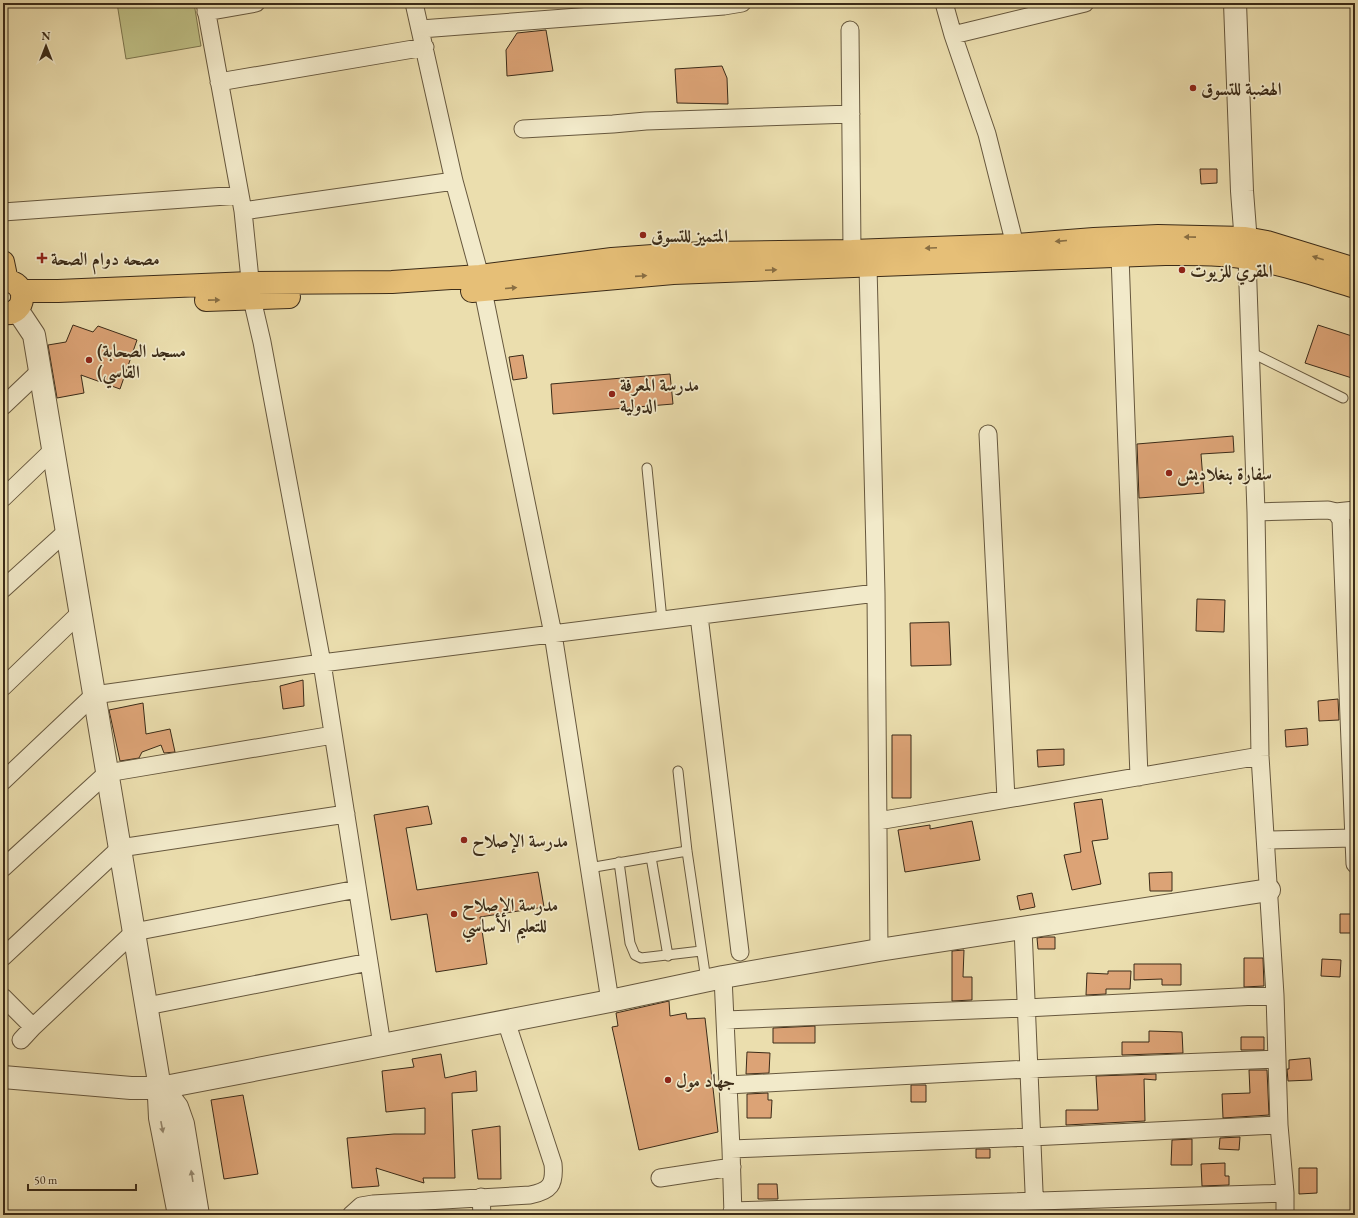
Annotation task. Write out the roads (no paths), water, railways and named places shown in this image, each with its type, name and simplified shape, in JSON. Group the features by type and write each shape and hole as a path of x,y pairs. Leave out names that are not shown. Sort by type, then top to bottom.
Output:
{"main road":[{"path":"482,283 612,259 673,254 708,252 852,251 1015,245 1158,236 1246,248 1287,266 1355,287"},
{"path":"10,292 251,291 482,283 673,273 1204,254 1246,248 1267,242 1355,269"}],"street":[{"path":"256,3 205,8 241,203 251,291 322,663 382,1045"},
{"path":"414,3 425,46 454,181 482,283 553,634 610,1001"},
{"path":"421,29 724,6 742,3"},
{"path":"944,3 953,35 987,134 1015,245"},
{"path":"953,35 1085,3"},
{"path":"1235,3 1256,512 1260,756 1275,995 1285,1215"},
{"path":"850,30 852,251"},
{"path":"219,82 425,46"},
{"path":"523,129 646,121 851,114"},
{"path":"3,212 241,203 454,181"},
{"path":"1120,256 1139,777"},
{"path":"868,266 876,593 879,950"},
{"path":"10,292 22,317 34,335 160,1088 160,1118 179,1215"},
{"path":"3,406 40,371"},
{"path":"988,434 1006,799"},
{"path":"3,498 53,450"},
{"path":"1256,512 1328,510 1336,512 1355,510"},
{"path":"1336,512 1341,520 1342,528 1352,709 1355,864"},
{"path":"3,589 67,531"},
{"path":"3,781 94,695 322,663 876,593"},
{"path":"3,688 80,613"},
{"path":"699,616 740,952"},
{"path":"3,868 107,773 333,735"},
{"path":"878,820 1260,756"},
{"path":"3,957 120,848 346,814"},
{"path":"1266,840 1354,838"},
{"path":"3,997 27,1034 134,932 358,889"},
{"path":"3,1077 131,1088 160,1088 610,1001 714,978 879,950 1268,890"},
{"path":"1023,928 1034,1208"},
{"path":"146,1006 369,962"},
{"path":"714,978 724,1020 732,1167 732,1213 1034,1208 1285,1193"},
{"path":"724,1020 1026,1008 1275,995"},
{"path":"351,1215 360,1206 373,1204 530,1195 542,1192 550,1186 554,1175 553,1164 506,1020"},
{"path":"728,1085 1029,1069 1277,1059"},
{"path":"160,1088 167,1094 176,1107 183,1124 198,1215"},
{"path":"731,1149 1280,1125"},
{"path":"660,1178 732,1167"},
{"path":"481,1198 482,1215"}],"lane":[{"path":"1250,352 1342,398"},
{"path":"647,468 662,620"},
{"path":"678,771 687,851 701,951 714,978"},
{"path":"589,868 687,851"},
{"path":"651,857 668,956"},
{"path":"619,862 630,942 635,954 641,958 701,951"}],"place":[{"name":"الهضبة للتسوق","path":"1193,88"},
{"name":"المتميز للتسوق","path":"643,235"},
{"name":"مصحه دوام الصحة","path":"42,258"},
{"name":"المقري للزيوت","path":"1182,270"},
{"name":"(مسجد الصحابة (القاسي","path":"89,360"},
{"name":"مدرسة المعرفة الدولية","path":"612,394"},
{"name":"سفارة بنغلاديش","path":"1169,473"},
{"name":"مدرسة الإصلاح","path":"464,840"},
{"name":"مدرسة الإصلاح للتعليم الأساسي","path":"454,914"},
{"name":"جهاد مول","path":"668,1080"}]}
